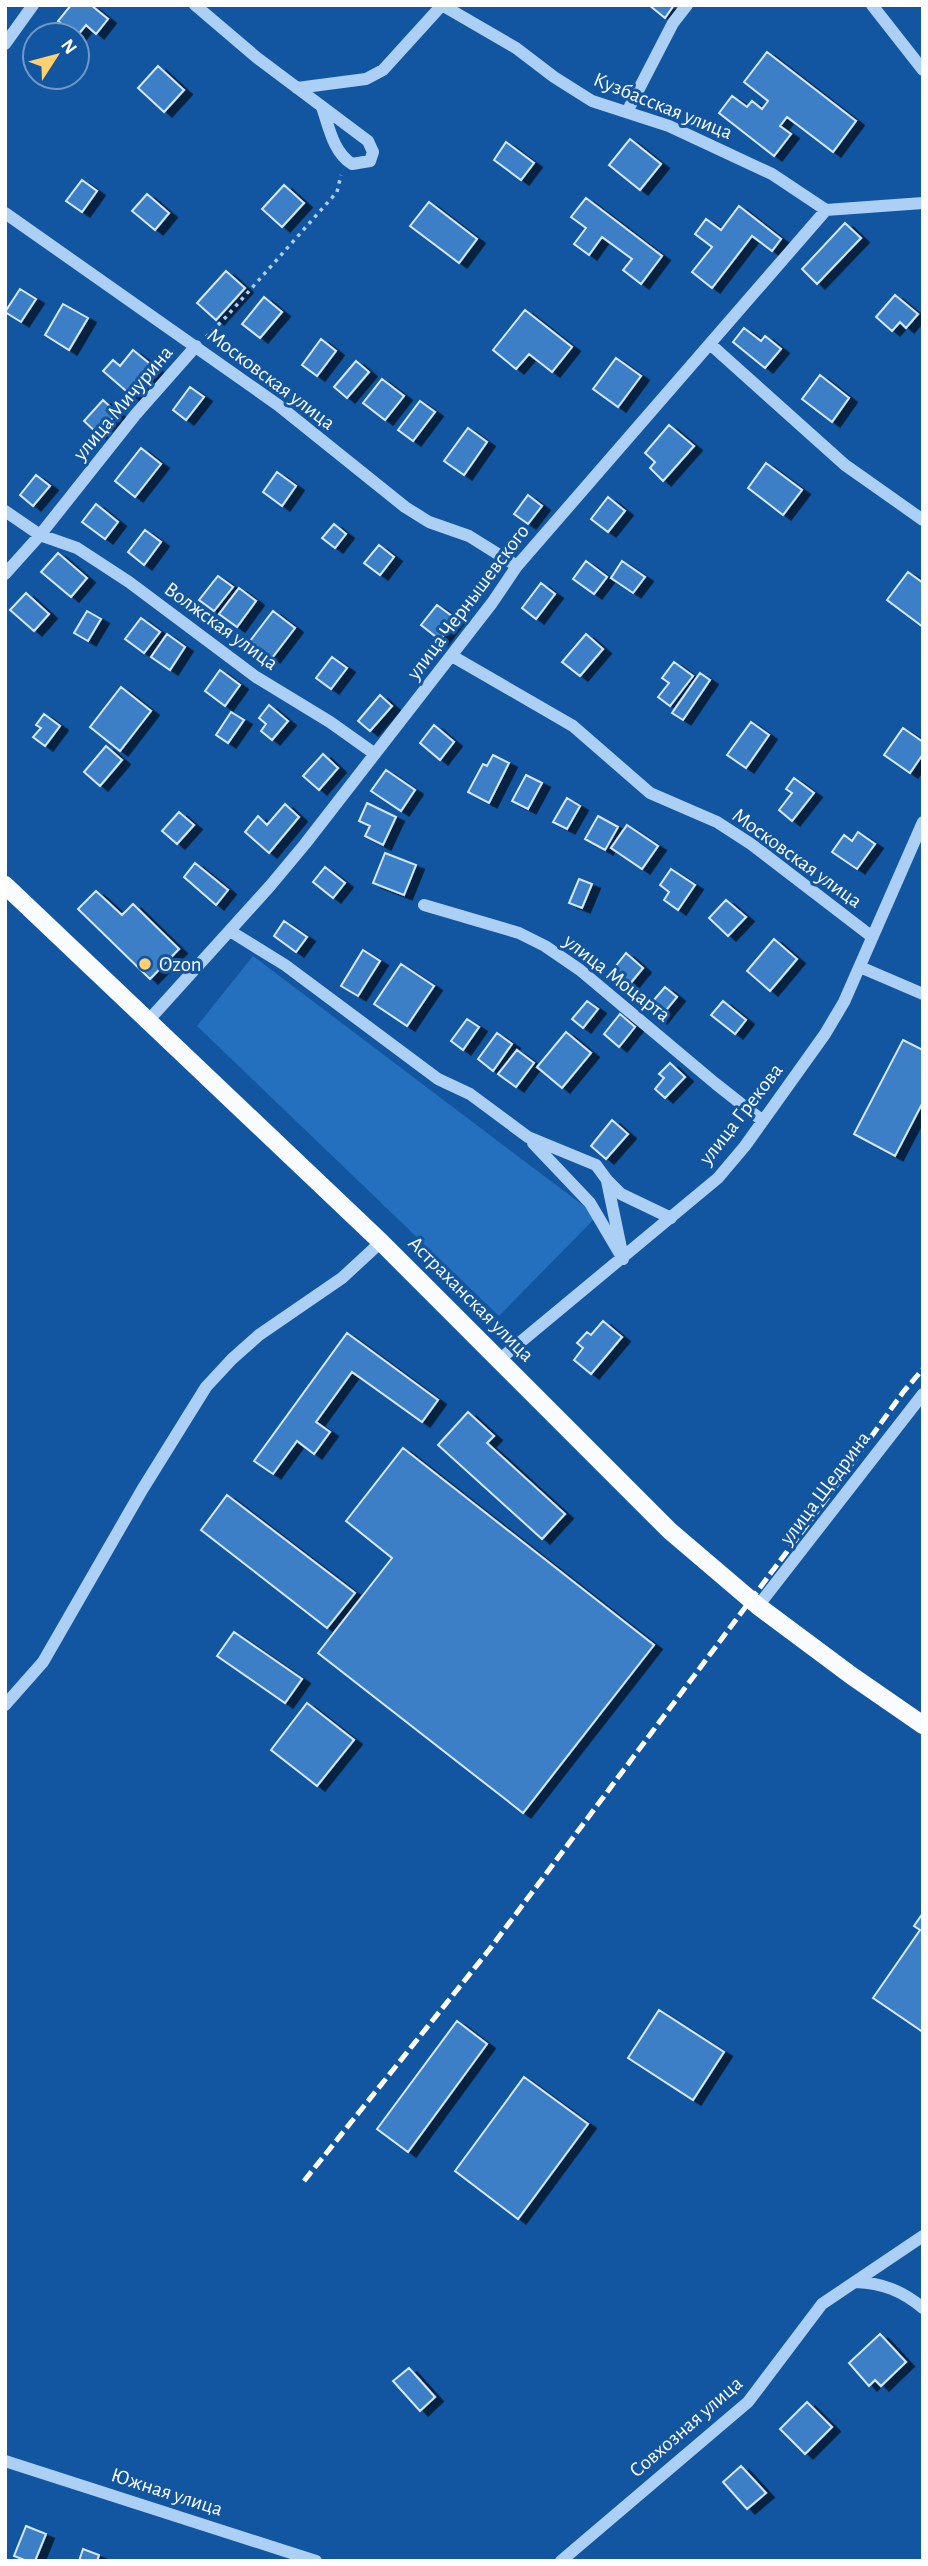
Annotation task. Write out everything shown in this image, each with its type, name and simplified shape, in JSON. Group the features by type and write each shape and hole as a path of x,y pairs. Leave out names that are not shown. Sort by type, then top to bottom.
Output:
{"main road":[{"name":"Астраханская улица","path":"5,885 381,1242 670,1531 758,1606 923,1725"}],"street":[{"path":"5,44 33,5"},
{"path":"195,5 256,57 368,141 373,152 370,161 352,164 344,159 336,147 322,107"},
{"path":"297,88 366,79 383,70 442,5"},
{"name":"Кузбасская улица","path":"442,5 516,48 592,101 669,126 772,174 826,210"},
{"path":"627,112 674,23 687,5"},
{"path":"872,5 923,70"},
{"path":"826,210 923,203"},
{"name":"улица Чернышевского","path":"147,1022 305,844 452,656 517,566 826,210"},
{"name":"Московская улица","path":"5,213 278,405 405,507 429,522 469,536 517,566"},
{"path":"710,344 845,465 923,520"},
{"name":"улица Мичурина","path":"5,574 40,535 136,414 196,346"},
{"name":"Волжская улица","path":"5,511 40,535 77,548 129,582 256,677 330,722 375,754"},
{"name":"Московская улица","path":"452,656 573,726 650,793 717,822 751,844 871,936"},
{"name":"улица Грекова","path":"500,1359 718,1178 763,1121 825,1034 844,1002 923,822"},
{"name":"улица Моцарта","path":"424,905 519,933 545,946 580,970 763,1121"},
{"path":"230,931 285,965 438,1079 470,1094 528,1138 590,1203 622,1259"},
{"path":"860,967 923,994"},
{"path":"528,1138 596,1165 621,1194 671,1218"},
{"path":"607,1180 622,1259"},
{"path":"5,1705 43,1662 142,1490 206,1387 259,1335 342,1278 381,1242"},
{"name":"улица Щедрина","path":"758,1606 923,1394"},
{"name":"Совхозная улица","path":"561,2561 748,2402 822,2304 923,2236"},
{"path":"856,2282 893,2287 923,2308"},
{"name":"Южная улица","path":"5,2461 317,2561"}],"path":[{"name":"улица Мичурина","path":"196,346 226,317 337,192 344,159"}],"shaded area":[{"path":"253,956 597,1216 499,1316 197,1026"}],"building":[{"path":"71,5 91,5 108,19 96,34 91,30 91,21 58,21"},
{"path":"649,5 674,5 665,18"},
{"path":"767,52 856,121 833,152 787,117 780,126 791,134 774,156 719,113 732,96 747,107 752,101 762,109 768,101 744,82"},
{"path":"158,66 184,90 164,112 138,88"},
{"path":"630,139 661,164 640,190 609,165"},
{"path":"506,142 534,163 521,180 494,160"},
{"path":"82,180 97,191 82,212 66,201"},
{"path":"284,185 304,203 282,227 262,209"},
{"path":"147,194 169,213 155,230 132,211"},
{"path":"586,198 662,256 641,284 623,270 632,259 602,237 589,255 574,244 586,228 571,217"},
{"path":"429,202 477,239 459,263 410,226"},
{"path":"739,206 781,239 772,251 752,236 712,288 692,272 712,247 695,234 706,219 721,230"},
{"path":"845,223 861,238 817,284 802,269"},
{"path":"226,271 245,288 216,320 197,303"},
{"path":"20,289 36,299 21,322 5,312"},
{"path":"895,295 918,314 906,328 900,322 892,331 876,317"},
{"path":"264,297 282,312 260,338 242,324"},
{"path":"63,304 88,318 69,350 45,335"},
{"path":"525,310 572,347 552,372 529,354 516,369 493,350"},
{"path":"744,328 761,341 765,336 781,349 765,368 733,342"},
{"path":"321,339 336,351 317,376 302,365"},
{"path":"133,350 155,368 132,396 103,371 113,360 120,366"},
{"path":"616,358 641,376 618,407 593,389"},
{"path":"356,361 369,372 347,398 334,387"},
{"path":"820,375 849,398 832,422 802,399"},
{"path":"382,379 404,396 385,420 363,403"},
{"path":"190,387 204,397 186,420 173,410"},
{"path":"103,400 117,413 98,434 84,421"},
{"path":"420,401 435,412 413,441 398,430"},
{"path":"669,425 694,446 663,481 650,468 655,462 645,453"},
{"path":"468,428 487,442 464,475 444,461"},
{"path":"141,448 161,464 135,497 115,481"},
{"path":"766,463 802,490 783,515 748,488"},
{"path":"277,472 296,486 282,506 263,492"},
{"path":"36,475 50,486 33,506 20,495"},
{"path":"528,495 542,506 528,524 514,514"},
{"path":"608,497 625,511 608,532 591,519"},
{"path":"96,504 118,522 105,539 82,522"},
{"path":"334,524 346,534 335,548 322,538"},
{"path":"145,530 161,542 144,565 128,552"},
{"path":"379,545 394,557 380,575 364,563"},
{"path":"58,553 87,578 71,597 41,572"},
{"path":"586,561 607,577 594,594 573,579"},
{"path":"622,561 645,577 633,593 611,578"},
{"path":"908,572 923,583 923,627 887,600"},
{"path":"218,576 233,587 214,611 199,600"},
{"path":"541,583 555,594 536,619 522,608"},
{"path":"239,588 256,601 237,627 219,614"},
{"path":"26,593 49,614 34,631 10,610"},
{"path":"437,605 456,619 440,640 421,625"},
{"path":"87,611 101,619 88,641 74,633"},
{"path":"273,611 295,628 272,658 250,641"},
{"path":"141,618 160,632 144,653 125,639"},
{"path":"167,634 185,647 170,670 151,657"},
{"path":"586,634 603,649 580,676 562,662"},
{"path":"332,657 347,668 331,689 316,678"},
{"path":"674,662 693,676 670,706 658,697 669,683 662,678"},
{"path":"220,670 240,685 225,706 205,691"},
{"path":"700,673 710,680 683,720 672,713"},
{"path":"121,687 151,711 120,751 90,727"},
{"path":"380,695 392,706 370,731 358,721"},
{"path":"269,705 288,721 272,740 261,731 266,724 259,718"},
{"path":"231,712 244,720 228,743 216,735"},
{"path":"44,714 60,726 45,746 33,737 41,728 36,725"},
{"path":"751,722 769,735 746,768 727,755"},
{"path":"434,725 454,742 440,760 420,743"},
{"path":"903,728 923,742 923,754 910,773 884,755"},
{"path":"106,746 122,760 100,786 84,772"},
{"path":"323,754 338,768 319,790 303,776"},
{"path":"493,755 509,763 489,803 468,792 483,764 487,766"},
{"path":"386,770 415,790 401,811 371,791"},
{"path":"526,775 542,783 528,809 512,801"},
{"path":"794,778 814,793 792,821 779,810 792,793 786,789"},
{"path":"567,798 580,806 567,829 553,822"},
{"path":"367,803 396,817 383,845 365,836 370,826 359,821"},
{"path":"285,804 299,817 269,853 245,832 258,816 267,825"},
{"path":"179,812 194,825 177,844 162,831"},
{"path":"598,816 618,827 605,850 585,839"},
{"path":"627,825 658,846 642,869 611,848"},
{"path":"858,832 875,844 857,869 832,852 844,835 852,841"},
{"path":"385,853 416,865 404,895 373,883"},
{"path":"195,863 228,890 216,905 184,877"},
{"path":"325,867 345,883 333,898 313,882"},
{"path":"671,869 695,885 678,910 664,900 669,892 660,885"},
{"path":"579,879 592,884 582,908 569,903"},
{"path":"96,891 122,915 133,904 179,949 150,979 78,909"},
{"path":"726,900 746,917 728,936 709,918"},
{"path":"284,921 307,937 296,952 274,936"},
{"path":"774,939 797,959 770,991 747,971"},
{"path":"363,950 380,961 358,996 341,986"},
{"path":"626,953 643,968 625,990 608,976"},
{"path":"401,964 434,986 407,1026 374,1004"},
{"path":"665,987 677,997 659,1019 647,1008"},
{"path":"587,1001 598,1009 583,1028 572,1019"},
{"path":"723,1001 746,1020 735,1034 711,1015"},
{"path":"620,1014 635,1027 619,1047 604,1034"},
{"path":"467,1019 479,1027 463,1050 451,1041"},
{"path":"566,1032 591,1053 562,1088 537,1067"},
{"path":"497,1033 512,1044 493,1071 478,1059"},
{"path":"903,1040 923,1050 923,1102 895,1156 854,1134"},
{"path":"517,1050 534,1063 516,1087 498,1074"},
{"path":"670,1063 685,1077 665,1098 655,1089 664,1078 659,1074"},
{"path":"612,1120 628,1134 606,1159 591,1146"},
{"path":"603,1321 622,1337 591,1374 574,1360 583,1348 577,1343 587,1332 591,1335"},
{"path":"347,1333 438,1400 422,1422 352,1372 316,1422 330,1432 314,1454 297,1441 273,1474 254,1461"},
{"path":"468,1412 494,1436 487,1443 565,1514 542,1539 438,1445"},
{"path":"403,1448 654,1645 523,1813 318,1653 392,1558 346,1521"},
{"path":"227,1495 355,1593 327,1628 201,1530"},
{"path":"234,1632 302,1679 285,1703 217,1656"},
{"path":"307,1703 354,1740 317,1786 271,1750"},
{"path":"923,1913 923,2032 873,1998 920,1930 914,1926"},
{"path":"659,2010 724,2052 693,2100 628,2058"},
{"path":"457,2021 487,2044 408,2152 377,2129"},
{"path":"524,2077 588,2124 518,2219 455,2171"},
{"path":"880,2334 906,2362 881,2386 875,2380 869,2386 849,2363"},
{"path":"409,2368 435,2397 420,2411 393,2381"},
{"path":"807,2402 832,2427 805,2454 780,2429"},
{"path":"741,2466 766,2493 747,2509 723,2482"},
{"path":"26,2526 46,2534 35,2561 14,2556"},
{"path":"83,2549 99,2555 97,2561 79,2561"}],"railway":[{"path":"304,2181 489,1950 923,1369"}],"place":[{"name":"Ozon","path":"145,964"}]}
